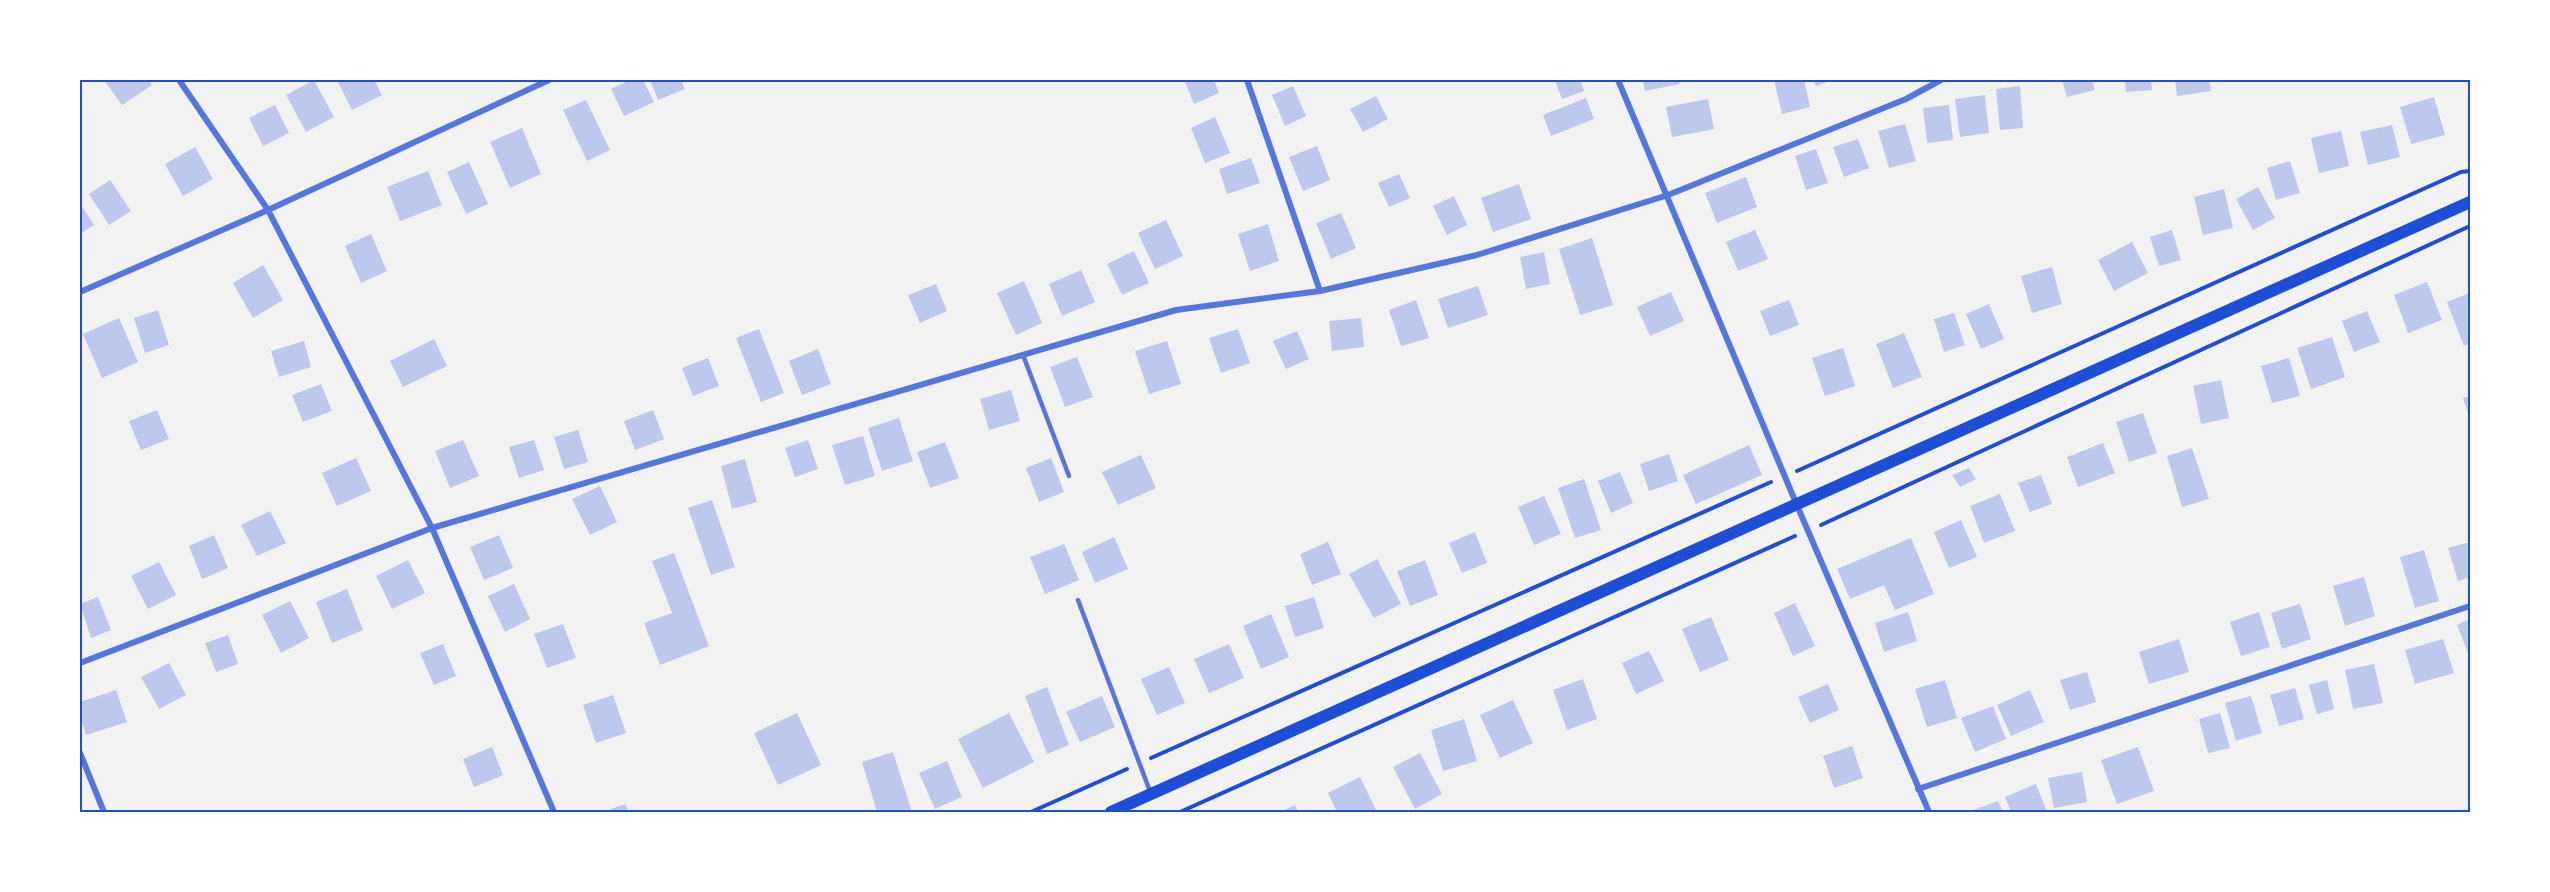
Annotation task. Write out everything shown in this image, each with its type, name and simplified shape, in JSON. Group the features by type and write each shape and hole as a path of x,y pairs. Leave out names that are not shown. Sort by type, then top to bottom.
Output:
{"main road":[{"path":"1111,813 1796,503 2470,202"}],"street":[{"path":"179,80 268,210 432,528 554,813"},
{"path":"80,292 268,210 549,80"},
{"path":"1247,80 1320,291"},
{"path":"1618,80 1929,813"},
{"path":"80,663 432,528 1176,310 1320,291 1477,255 1668,195 1906,99 1941,80"},
{"path":"1918,789 2470,606"},
{"path":"80,753 105,813"}],"lane":[{"path":"1023,355 1069,476"},
{"path":"1078,600 1151,794"}],"path":[{"path":"1031,813 2461,172 2470,171"},
{"path":"1180,813 1808,531 2470,226"}],"building":[{"path":"104,80 148,80 152,85 122,105"},
{"path":"314,80 334,117 306,132 286,95"},
{"path":"337,80 374,80 382,95 352,110"},
{"path":"630,80 643,80 654,102 624,116 611,89"},
{"path":"650,80 681,80 685,89 658,100"},
{"path":"1214,80 1219,93 1194,104 1185,82"},
{"path":"1555,80 1580,80 1584,91 1562,99"},
{"path":"1643,80 1679,80 1680,84 1645,91"},
{"path":"1774,80 1804,80 1810,107 1782,114"},
{"path":"1813,80 1833,80 1816,86"},
{"path":"2062,80 2092,80 2095,90 2067,97"},
{"path":"2125,80 2151,80 2152,90 2126,92"},
{"path":"2175,80 2209,80 2211,91 2177,96"},
{"path":"1293,86 1306,116 1285,126 1272,95"},
{"path":"2020,86 2023,128 2000,130 1996,89"},
{"path":"1985,95 1989,133 1960,137 1955,99"},
{"path":"1376,96 1388,119 1363,132 1350,109"},
{"path":"2434,97 2445,135 2411,144 2400,107"},
{"path":"1586,98 1594,119 1551,136 1543,115"},
{"path":"1708,99 1714,129 1672,137 1666,107"},
{"path":"586,100 610,150 587,161 563,110"},
{"path":"275,105 289,133 263,146 249,118"},
{"path":"1949,105 1953,140 1927,143 1923,108"},
{"path":"1215,117 1230,153 1205,163 1191,128"},
{"path":"1905,124 1916,161 1889,168 1878,131"},
{"path":"2392,125 2400,157 2368,165 2360,132"},
{"path":"522,128 541,174 510,188 490,142"},
{"path":"2341,131 2349,166 2319,173 2311,138"},
{"path":"1858,139 1869,168 1844,177 1833,147"},
{"path":"1317,146 1330,180 1303,191 1289,157"},
{"path":"195,147 213,179 183,196 165,164"},
{"path":"1816,149 1828,183 1806,190 1795,156"},
{"path":"1251,158 1260,183 1227,194 1219,169"},
{"path":"2290,161 2300,193 2276,200 2267,168"},
{"path":"469,162 488,204 466,214 447,172"},
{"path":"428,171 442,205 400,221 387,187"},
{"path":"1399,174 1410,198 1389,207 1378,183"},
{"path":"1746,177 1757,207 1717,223 1705,193"},
{"path":"110,180 131,211 109,225 89,194"},
{"path":"1519,184 1531,219 1493,232 1481,198"},
{"path":"2258,187 2275,218 2253,230 2236,199"},
{"path":"2224,189 2233,228 2203,235 2194,197"},
{"path":"1454,196 1467,225 1447,235 1433,206"},
{"path":"80,203 94,225 80,234"},
{"path":"1341,213 1356,248 1331,259 1316,223"},
{"path":"1166,220 1183,256 1155,269 1138,233"},
{"path":"1268,224 1279,261 1250,271 1238,234"},
{"path":"1755,230 1768,259 1738,271 1726,242"},
{"path":"2172,230 2181,260 2159,266 2150,237"},
{"path":"371,234 387,271 361,283 345,246"},
{"path":"1592,238 1613,305 1580,315 1559,249"},
{"path":"2132,242 2148,273 2114,291 2098,260"},
{"path":"1134,251 1149,283 1122,295 1107,264"},
{"path":"1544,252 1550,284 1526,289 1520,257"},
{"path":"263,265 283,300 253,318 233,283"},
{"path":"2052,267 2062,304 2032,313 2021,276"},
{"path":"1081,270 1095,302 1062,316 1049,284"},
{"path":"1024,281 1042,323 1016,335 997,293"},
{"path":"2427,282 2442,320 2408,333 2394,295"},
{"path":"936,284 947,311 920,323 908,295"},
{"path":"1478,286 1488,315 1448,328 1438,299"},
{"path":"1671,292 1684,321 1650,336 1637,307"},
{"path":"2470,293 2470,343 2464,346 2447,302"},
{"path":"1416,300 1429,338 1401,346 1389,310"},
{"path":"1789,300 1799,325 1770,336 1760,311"},
{"path":"1989,304 2004,339 1981,349 1966,314"},
{"path":"158,310 169,345 145,353 134,318"},
{"path":"2367,311 2380,342 2354,352 2342,321"},
{"path":"1954,313 1965,345 1944,352 1934,319"},
{"path":"119,318 138,362 102,378 83,334"},
{"path":"1361,318 1364,347 1332,351 1329,321"},
{"path":"759,329 784,393 761,402 736,338"},
{"path":"1238,329 1250,363 1221,373 1209,338"},
{"path":"1297,331 1309,359 1286,369 1273,341"},
{"path":"1904,333 1922,377 1893,388 1876,344"},
{"path":"2332,337 2345,377 2311,389 2297,348"},
{"path":"434,339 447,366 403,387 390,361"},
{"path":"304,341 311,367 279,377 271,351"},
{"path":"1167,341 1181,384 1149,394 1135,351"},
{"path":"1843,348 1855,386 1825,396 1812,358"},
{"path":"818,349 831,384 802,395 789,361"},
{"path":"1077,357 1093,397 1065,407 1050,367"},
{"path":"708,358 719,386 693,396 682,368"},
{"path":"2289,358 2300,396 2272,403 2261,366"},
{"path":"2221,380 2229,418 2201,424 2193,386"},
{"path":"321,384 332,411 303,422 292,395"},
{"path":"1011,390 1020,421 989,430 980,399"},
{"path":"2470,396 2470,420 2463,398"},
{"path":"157,410 169,439 141,450 129,421"},
{"path":"653,410 664,439 635,450 624,421"},
{"path":"2143,413 2157,453 2129,462 2116,422"},
{"path":"899,418 913,461 882,471 868,428"},
{"path":"578,430 588,462 564,469 554,437"},
{"path":"863,436 875,476 845,485 832,445"},
{"path":"463,440 479,476 450,488 435,451"},
{"path":"534,440 544,470 519,478 509,447"},
{"path":"808,440 818,469 795,477 785,448"},
{"path":"945,442 959,478 930,488 917,452"},
{"path":"2103,443 2115,473 2078,487 2067,457"},
{"path":"1749,445 1762,475 1696,504 1683,475"},
{"path":"2192,448 2209,499 2182,507 2167,456"},
{"path":"1669,454 1678,481 1649,491 1640,464"},
{"path":"1141,455 1156,488 1118,505 1102,472"},
{"path":"356,458 371,491 337,506 322,473"},
{"path":"1051,458 1064,492 1039,502 1026,468"},
{"path":"745,459 757,502 732,509 721,466"},
{"path":"1969,468 1976,479 1960,487 1952,475"},
{"path":"1620,472 1633,503 1611,513 1598,481"},
{"path":"2041,475 2052,504 2030,512 2018,483"},
{"path":"1584,479 1601,530 1575,538 1558,488"},
{"path":"600,486 617,522 590,535 572,499"},
{"path":"2000,494 2015,531 1984,543 1970,506"},
{"path":"1544,496 1561,534 1534,545 1518,507"},
{"path":"712,500 735,567 711,575 688,508"},
{"path":"270,511 286,543 257,556 241,525"},
{"path":"1961,520 1977,557 1949,568 1934,532"},
{"path":"1475,532 1487,563 1462,573 1449,543"},
{"path":"214,535 228,568 202,579 189,546"},
{"path":"499,535 513,568 484,580 470,547"},
{"path":"1114,537 1128,569 1095,583 1082,552"},
{"path":"1911,538 1934,594 1895,610 1884,585 1850,599 1837,569"},
{"path":"1328,542 1341,574 1312,585 1300,554"},
{"path":"2470,542 2470,577 2458,581 2448,548"},
{"path":"1064,544 1079,580 1045,594 1030,557"},
{"path":"2424,550 2439,601 2415,608 2400,557"},
{"path":"674,553 709,646 660,665 644,623 672,613 652,561"},
{"path":"1377,559 1401,604 1374,618 1349,574"},
{"path":"408,560 425,593 392,609 376,576"},
{"path":"1425,560 1438,595 1410,606 1397,571"},
{"path":"159,562 176,595 148,609 131,576"},
{"path":"2364,577 2375,616 2345,626 2333,586"},
{"path":"514,584 530,619 505,632 488,596"},
{"path":"347,589 363,630 332,643 316,602"},
{"path":"98,597 111,630 91,638 80,604"},
{"path":"1314,597 1324,628 1295,637 1285,606"},
{"path":"290,601 309,638 281,653 262,615"},
{"path":"1795,603 1815,646 1793,656 1774,613"},
{"path":"2300,604 2311,639 2282,649 2271,613"},
{"path":"1908,612 1917,641 1884,652 1875,623"},
{"path":"2259,612 2270,647 2241,656 2230,622"},
{"path":"1271,614 1289,657 1261,669 1243,626"},
{"path":"1711,617 1729,660 1700,672 1682,629"},
{"path":"2470,619 2470,652 2468,653 2457,625"},
{"path":"563,624 576,658 547,668 534,634"},
{"path":"228,635 238,664 216,672 205,643"},
{"path":"2179,639 2189,672 2149,684 2139,652"},
{"path":"2443,639 2454,673 2415,684 2405,650"},
{"path":"443,644 456,676 434,685 420,653"},
{"path":"1229,644 1244,678 1209,693 1194,659"},
{"path":"1649,651 1664,681 1636,694 1622,663"},
{"path":"169,663 186,695 159,709 141,677"},
{"path":"2374,664 2383,703 2353,709 2345,670"},
{"path":"1169,667 1185,703 1157,715 1141,679"},
{"path":"2087,672 2096,702 2070,710 2060,680"},
{"path":"1583,679 1597,719 1567,730 1553,690"},
{"path":"1945,680 1957,718 1927,727 1915,689"},
{"path":"2327,680 2334,709 2317,714 2309,685"},
{"path":"1828,684 1839,710 1810,723 1798,697"},
{"path":"1047,687 1069,745 1047,754 1025,696"},
{"path":"2295,688 2304,719 2279,726 2270,695"},
{"path":"116,690 127,722 86,735 80,716 80,702"},
{"path":"2030,690 2044,722 2011,736 1997,705"},
{"path":"613,695 626,733 596,743 583,705"},
{"path":"1102,696 1115,727 1080,742 1066,712"},
{"path":"2251,696 2262,733 2236,741 2225,703"},
{"path":"1513,700 1533,743 1500,758 1480,715"},
{"path":"1993,706 2006,739 1975,752 1961,718"},
{"path":"797,713 821,765 778,785 754,733"},
{"path":"1009,713 1034,762 983,788 958,739"},
{"path":"2220,713 2230,748 2208,753 2199,719"},
{"path":"1464,719 1477,761 1443,771 1431,730"},
{"path":"1852,746 1863,778 1834,788 1823,756"},
{"path":"492,747 503,775 474,787 463,759"},
{"path":"2138,747 2154,791 2117,804 2101,760"},
{"path":"893,752 912,812 877,812 862,762"},
{"path":"1420,753 1442,794 1415,809 1393,767"},
{"path":"947,761 962,797 935,809 919,773"},
{"path":"2082,772 2087,802 2054,808 2048,778"},
{"path":"1360,777 1377,812 1337,812 1328,793"},
{"path":"2036,784 2047,812 2011,812 2005,797"},
{"path":"1998,801 2003,812 1968,812"},
{"path":"625,804 629,812 603,812"},
{"path":"1295,805 1298,812 1280,812"}]}
